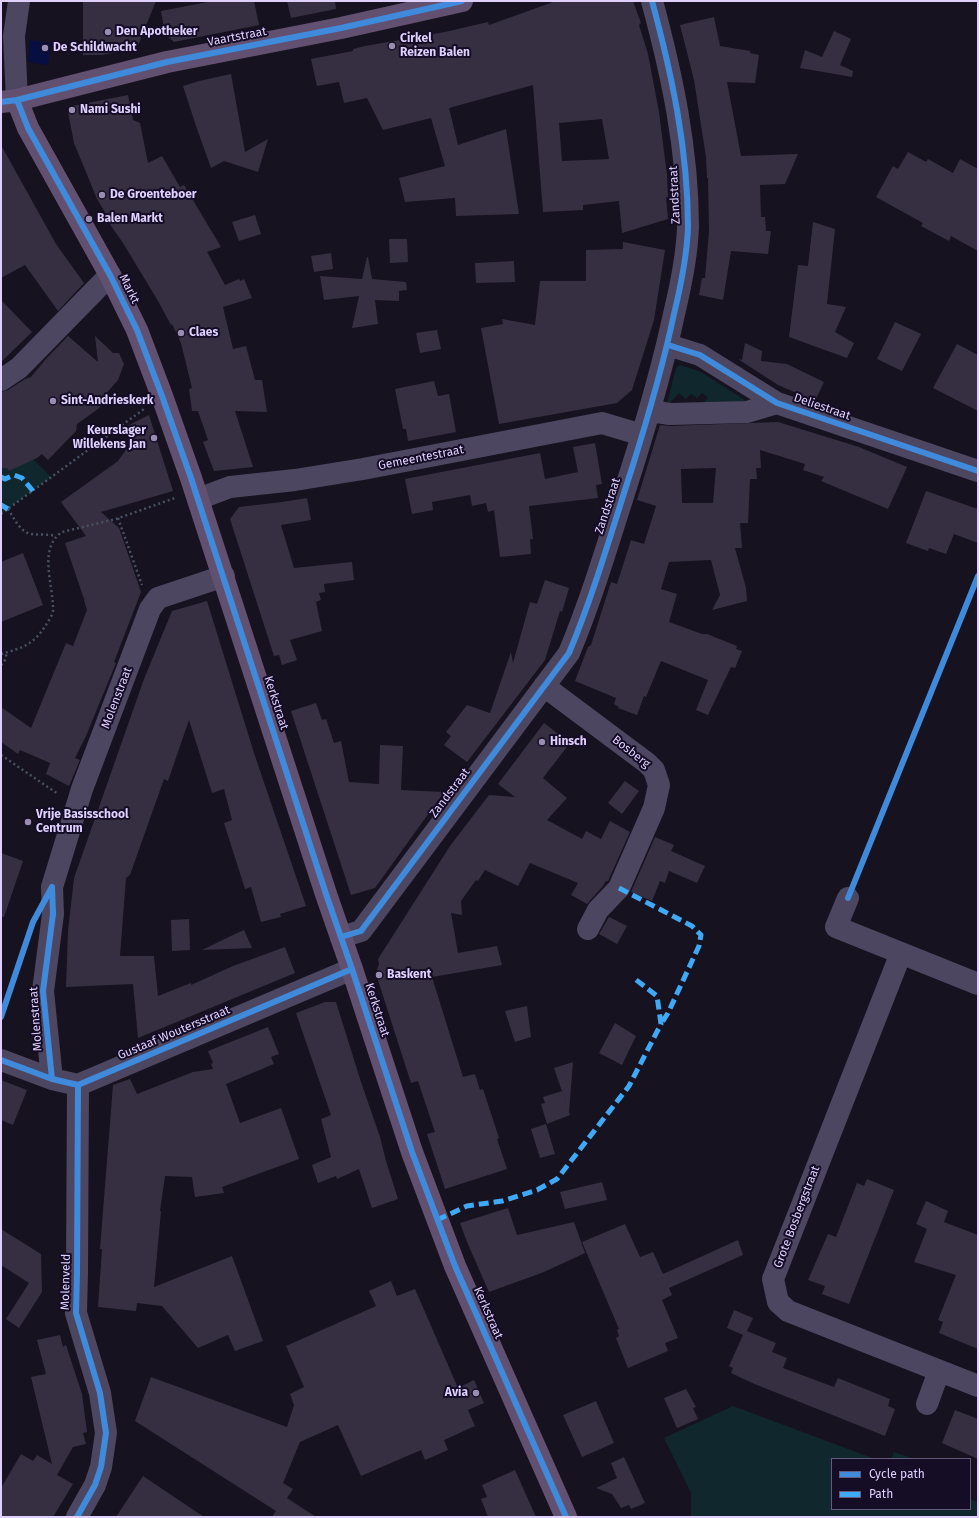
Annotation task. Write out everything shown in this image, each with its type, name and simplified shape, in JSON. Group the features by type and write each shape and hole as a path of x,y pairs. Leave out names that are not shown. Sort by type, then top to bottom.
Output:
{"main road":[{"name":"Vaartstraat","path":"9,101 167,62 341,28 462,1"},
{"name":"Markt","path":"9,101 28,128 110,275 136,330 162,396 197,495"},
{"name":"Kerkstraat","path":"197,495 326,894 410,1145 437,1220 455,1266 566,1517"}],"street":[{"name":"Markt","path":"9,101 14,36 19,1"},
{"name":"Zandstraat","path":"341,937 361,931 569,653 587,610 650,411 668,345 684,270 688,229 687,193 680,122 665,49 652,1"},
{"path":"1,380 19,368 110,275"},
{"name":"Deliestraat","path":"668,345 700,355 777,403 978,471"},
{"name":"Deliestraat","path":"650,411 670,414 747,412 777,403"},
{"name":"Gemeentestraat","path":"197,495 230,487 295,480 363,469 602,423 642,435"},
{"name":"Molenstraat","path":"52,1079 43,991 53,914 52,887 78,802 150,609 158,598 224,576"},
{"name":"Bosberg","path":"544,686 647,763 654,770 659,785 654,808 619,888 598,910 588,929"},
{"path":"848,898 836,928 978,984"},
{"name":"Grote Bosbergstraat","path":"901,953 773,1279 778,1302 788,1311 978,1386"},
{"name":"Gustaaf Woutersstraat","path":"78,1085 352,970"},
{"path":"1,1060 52,1079 78,1085"},
{"name":"Molenveld","path":"77,1517 95,1485 101,1467 106,1432 100,1393 76,1313 78,1249 78,1085"},
{"path":"927,1404 939,1371"}],"path":[{"path":"1,514 162,396"},
{"path":"1,654 17,650 28,645 40,634 50,619 54,609 49,579 49,562 51,544 56,536 62,532 118,518 197,495"},
{"path":"8,509 21,529 30,534 49,534 56,536"},
{"path":"118,518 150,609"},
{"path":"1,665 5,660 7,652"},
{"path":"1,754 56,793 78,802"}],"green space":[{"path":"680,365 701,372 748,402 704,402 708,398 702,393 697,398 691,394 686,399 679,393 666,407 676,368"},
{"path":"25,451 51,477 1,514 1,468 7,468 9,471 12,470"},
{"path":"733,1406 872,1458 831,1458 831,1510 971,1510 971,1499 978,1502 978,1517 691,1517 691,1493 664,1438"},
{"path":"894,1452 911,1458 891,1458"}],"shaded area":[{"path":"30,40 51,43 48,65 28,62"}],"building":[{"path":"83,1 156,1 137,48 102,55 83,55"},
{"path":"213,1 254,1 259,25 174,42 165,34 161,11"},
{"path":"287,1 335,1 336,9 291,18"},
{"path":"556,1 633,1 641,23 639,25 648,54 659,112 667,175 668,197 666,197 668,219 622,233 619,201 583,205 583,210 543,212 533,85 449,108 458,145 506,129 519,214 456,216 455,198 405,202 399,178 445,166 431,118 383,130 367,98 344,103 339,82 317,86 311,59 353,51 353,49 365,46 445,32 488,22 489,25","holes":["602,119 609,159 562,161 559,123"]},
{"path":"714,17 720,46 750,51 750,53 759,55 755,83 727,82 741,156 798,154 785,184 760,185 761,217 765,217 766,231 771,231 768,254 731,251 723,300 699,295 702,278 705,278 709,231 708,178 694,80 680,25"},
{"path":"834,31 851,39 840,65 853,71 852,77 800,68 805,50 822,57"},
{"path":"231,74 245,152 268,139 258,172 224,161 211,168 183,86"},
{"path":"128,95 133,120 140,123 148,163 162,156 180,187 184,185 221,247 207,252 225,285 239,279 240,281 244,279 252,298 223,307 233,349 246,346 255,380 262,380 267,412 235,411 253,467 214,471 203,442 208,440 198,411 192,411 189,389 192,388 181,343 172,324 171,325 123,243 109,223 111,222 97,199 74,143 68,112 72,106"},
{"path":"1,145 56,244 84,283 58,311 25,265 1,278"},
{"path":"908,152 926,162 928,159 953,173 960,159 978,169 978,251 951,236 949,241 921,226 923,223 876,197 893,166 898,169"},
{"path":"255,215 261,234 239,241 232,222"},
{"path":"813,222 835,229 827,304 846,307 835,332 854,343 847,358 789,337 798,265 808,266"},
{"path":"389,239 407,239 408,262 390,263"},
{"path":"623,242 665,250 654,320 632,390 617,403 499,424 481,328 503,324 502,319 535,325 540,281 586,281 586,250 623,249"},
{"path":"331,253 333,269 314,272 311,256"},
{"path":"367,257 372,279 406,282 407,290 399,291 399,301 375,300 378,324 352,328 359,296 324,300 320,276 362,279"},
{"path":"514,261 515,282 476,283 475,263"},
{"path":"1,300 32,332 1,362"},
{"path":"895,322 921,334 902,371 877,359"},
{"path":"437,330 441,349 420,353 416,333"},
{"name":"Sint-Andrieskerk","path":"68,336 98,362 95,336 113,353 119,353 124,364 118,380 104,396 108,399 98,409 77,424 76,431 48,460 42,454 37,458 9,471 7,468 1,468 1,392 8,390 25,379 31,377"},
{"path":"745,343 762,351 761,361 787,364 824,382 815,401 778,385 738,359 742,360"},
{"path":"957,344 978,355 978,411 933,388"},
{"path":"434,381 438,396 449,394 456,432 408,441 406,429 403,429 395,389"},
{"path":"149,415 173,491 101,512 119,528 141,592 114,662 116,663 86,736 75,758 80,760 69,786 46,774 50,763 20,750 18,754 1,742 1,707 31,728 66,643 73,646 87,610 84,600 86,596 84,599 65,543 86,536 61,502 118,461 133,440 125,427"},
{"path":"778,422 859,447 907,467 888,509 821,481 824,477 803,470 805,464 760,450 761,468 756,468 757,479 750,479 748,523 740,523 742,548 735,548 746,588 747,601 712,610 720,595 711,560 669,562 661,589 677,594 669,622 702,634 707,634 737,646 736,649 742,651 735,668 731,667 708,715 696,710 708,680 661,661 646,697 644,696 637,715 618,708 619,707 614,704 616,698 575,681 588,647 591,645 611,582 617,584 631,540 644,544 656,506 637,500 660,425 670,426","holes":["716,468 713,503 682,503 681,469"]},
{"path":"595,443 602,484 596,485 598,498 529,506 533,539 530,539 531,554 500,557 494,510 488,512 486,503 472,506 470,495 432,502 433,510 412,514 405,479 540,453 545,479 578,472 573,447"},
{"path":"926,491 978,509 978,543 954,534 946,554 929,548 928,551 906,543"},
{"path":"307,498 311,520 281,525 294,568 352,562 354,580 324,584 325,592 319,593 321,600 316,602 322,631 290,640 297,660 282,665 279,655 274,656 230,519 239,507"},
{"path":"23,553 43,605 1,622 1,562"},
{"path":"545,580 569,588 562,612 560,611 545,660 467,762 444,745 451,736 446,732 467,705 490,713 511,652 513,663 530,602 537,604"},
{"path":"207,601 254,753 306,906 280,914 281,917 261,922 251,887 245,889 224,823 232,820 224,789 212,793 189,720 168,781 164,779 130,875 126,878 120,956 154,956 158,996 191,983 191,985 233,966 285,947 295,973 138,1038 133,984 66,987 68,931 74,878 144,679 172,611"},
{"path":"316,703 322,720 326,719 334,743 341,741 349,782 379,784 380,745 403,746 401,790 444,792 375,888 351,895 291,711"},
{"path":"544,723 570,743 543,778 567,798 547,820 582,839 586,831 601,839 610,821 630,832 608,881 606,881 587,904 571,895 578,883 530,863 518,886 485,870 461,901 462,915 451,913 458,953 497,946 502,965 432,977 463,1077 475,1074 480,1090 483,1089 499,1138 497,1139 507,1169 445,1189 427,1134 435,1132 418,1081 411,1083 376,974 379,964 378,959 450,846 489,795 515,797 498,784"},
{"path":"625,781 639,791 622,814 608,803"},
{"path":"655,837 674,845 671,851 705,866 697,883 669,871 665,883 660,881 652,901 631,892"},
{"path":"1,853 23,861 4,917 1,917"},
{"path":"609,917 627,926 617,944 599,934"},
{"path":"189,919 190,950 172,951 171,920"},
{"path":"244,930 252,948 202,950 237,933"},
{"path":"325,1002 336,1002 380,1137 398,1199 372,1208 359,1169 337,1179 336,1176 318,1183 312,1165 331,1157 321,1119 331,1115 296,1013"},
{"path":"527,1006 531,1037 515,1042 505,1011"},
{"path":"615,1023 636,1036 622,1065 599,1053"},
{"path":"268,1027 279,1054 271,1057 274,1064 226,1084 240,1123 281,1108 299,1159 222,1187 224,1193 195,1197 192,1177 165,1176 160,1211 154,1287 232,1256 263,1341 235,1351 228,1335 198,1348 162,1306 137,1303 136,1311 98,1307 102,1249 100,1249 113,1085 130,1079 137,1094 193,1072 213,1069 211,1064 213,1063 208,1051"},
{"path":"573,1062 569,1112 554,1068"},
{"path":"1,1080 27,1090 13,1125 1,1120"},
{"path":"562,1091 570,1115 547,1124 541,1104 545,1103 543,1097"},
{"path":"546,1124 555,1154 540,1158 531,1129"},
{"path":"867,1179 894,1190 849,1304 822,1294 825,1286 808,1280 828,1234 836,1237 857,1183 864,1186"},
{"path":"602,1182 607,1200 565,1209 560,1192"},
{"path":"926,1201 948,1211 944,1222 978,1235 978,1349 939,1333 943,1322 938,1320 956,1275 914,1262 927,1229 916,1224"},
{"path":"508,1208 517,1235 574,1222 585,1253 544,1272 489,1292 460,1223"},
{"path":"625,1224 640,1257 653,1252 663,1274 738,1240 743,1255 669,1288 672,1295 662,1300 678,1338 665,1343 668,1351 628,1368 616,1338 619,1336 617,1330 619,1329 582,1242"},
{"path":"1,1229 41,1254 42,1292 19,1328 6,1319 29,1283 1,1265"},
{"path":"391,1281 397,1296 415,1289 458,1388 474,1380 484,1403 468,1410 475,1426 444,1440 448,1450 425,1460 421,1450 361,1476 338,1425 300,1442 283,1483 293,1489 287,1498 316,1517 272,1517 276,1511 135,1421 151,1377 287,1427 294,1405 290,1394 304,1387 286,1346 376,1306 369,1291"},
{"path":"734,1310 753,1318 747,1331 776,1343 772,1352 787,1358 783,1368 834,1387 838,1378 890,1399 888,1406 895,1409 885,1436 752,1383 731,1373 733,1368 729,1366 743,1335 727,1328"},
{"path":"60,1335 63,1347 66,1345 82,1394 87,1432 83,1433 86,1444 73,1447 57,1475 73,1484 53,1517 1,1517 1,1488 21,1454 33,1461 37,1455 52,1464 31,1377 46,1374 37,1340"},
{"path":"686,1389 696,1407 693,1408 698,1419 677,1428 664,1398"},
{"path":"596,1401 614,1443 582,1457 563,1415"},
{"path":"955,1410 978,1419 978,1459 942,1443"},
{"path":"624,1457 645,1503 631,1509 629,1505 621,1508 612,1494 596,1488 617,1478 611,1463"},
{"path":"515,1470 536,1517 488,1517 481,1499 487,1497 482,1485"},
{"path":"143,1476 204,1517 116,1517"}],"marked path":[{"path":"1,477 5,479 14,475 22,478 33,491"},
{"path":"1,505 8,509"},
{"path":"619,888 692,926 701,935 699,946 668,1013 661,1024"},
{"path":"437,1220 467,1206 502,1201 537,1190 557,1179 629,1086 661,1024 657,996 635,979"}],"cycle path":[{"path":"1,102 17,100 167,62 341,28 462,1"},
{"path":"341,937 361,931 569,653 587,608 638,449 660,372 670,333 685,260 688,227 682,141 678,113 652,1"},
{"path":"17,100 28,128 110,275 137,330 191,478 326,894 412,1152 455,1266 566,1517"},
{"path":"668,345 700,355 777,403 978,471"},
{"path":"848,898 978,576"},
{"path":"1,1017 33,922 52,887"},
{"path":"52,887 53,914 43,991 52,1079"},
{"path":"1,1060 52,1079 78,1085 352,969"},
{"path":"77,1517 95,1485 101,1467 106,1433 100,1393 76,1313 78,1085"}],"place":[{"name":"Den Apotheker","path":"108,32"},
{"name":"Cirkel Reizen Balen","path":"392,46"},
{"name":"De Schildwacht","path":"45,48"},
{"name":"Nami Sushi","path":"72,110"},
{"name":"De Groenteboer","path":"102,195"},
{"name":"Balen Markt","path":"89,219"},
{"name":"Claes","path":"181,333"},
{"name":"Sint-Andrieskerk","path":"53,401"},
{"name":"Keurslager Willekens Jan","path":"154,438"},
{"name":"Hinsch","path":"542,742"},
{"name":"Vrije Basisschool Centrum","path":"28,822"},
{"name":"Baskent","path":"379,975"},
{"name":"Avia","path":"476,1393"}]}
